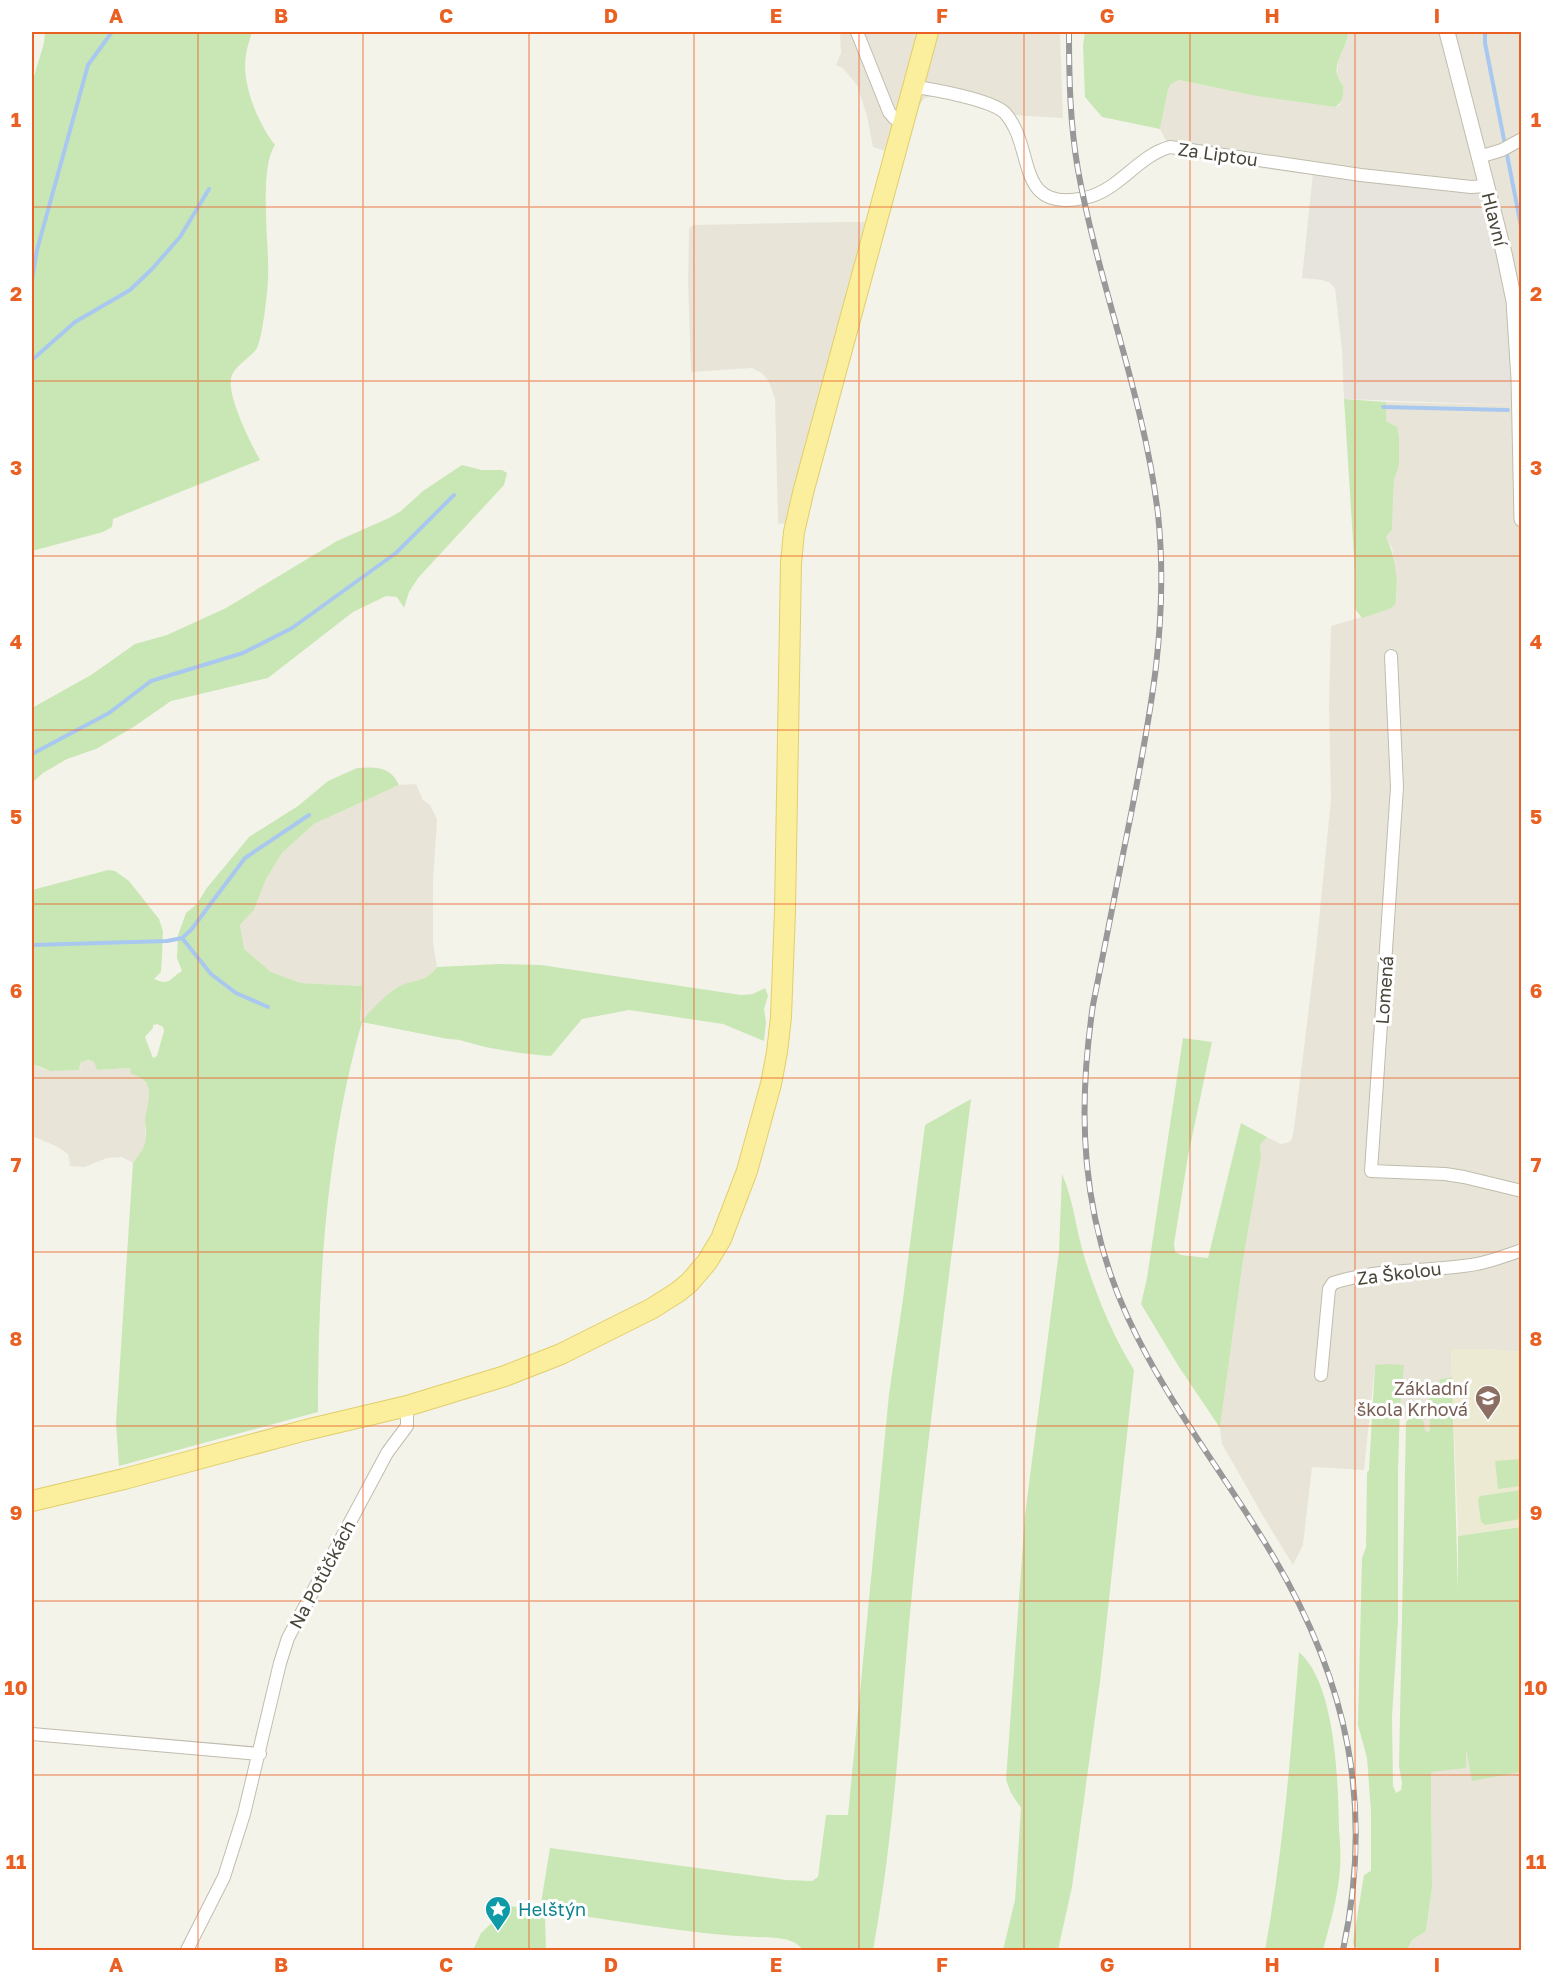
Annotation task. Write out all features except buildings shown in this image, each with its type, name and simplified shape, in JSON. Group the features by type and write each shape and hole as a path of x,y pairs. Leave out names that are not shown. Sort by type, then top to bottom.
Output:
{"main road":[{"path":"32,1500 124,1479 306,1430 407,1406 467,1389 541,1363 609,1331 666,1300 690,1282 715,1251 729,1222 747,1171 771,1084 781,1017 786,891 790,601 795,532 804,489 928,32"}],"street":[{"path":"857,32 889,112 894,118 903,122"},
{"name":"Hlavní","path":"1447,32 1487,186 1515,309 1519,379 1521,519"},
{"name":"Za Liptou","path":"913,87 987,103 1003,111 1018,134 1034,185 1042,194 1053,199 1068,201 1092,196 1110,187 1151,155 1170,147 1361,175 1471,187 1487,186"},
{"path":"1479,158 1512,144"},
{"name":"Lomená","path":"1391,656 1397,787 1371,1171 1445,1174 1521,1191"},
{"name":"Za Školou","path":"1321,1375 1329,1289 1333,1283 1386,1272 1463,1266 1496,1260 1521,1250"},
{"name":"Na Potůčkách","path":"187,1950 224,1877 244,1814 288,1638 387,1453 407,1426 407,1406"},
{"path":"32,1734 260,1754"}],"shaded area":[{"path":"840,32 1060,32 1063,118 995,114 975,105 933,96 925,98 918,107 904,157 873,147 867,116 857,85 843,68 836,65 841,53"},
{"path":"1348,32 1521,32 1521,1352 1451,1349 1452,1377 1441,1379 1429,1394 1430,1430 1428,1432 1425,1430 1424,1422 1415,1417 1400,1419 1400,1408 1375,1365 1364,1470 1312,1467 1303,1545 1293,1565 1222,1444 1220,1428 1243,1260 1261,1157 1260,1145 1267,1137 1281,1144 1289,1142 1292,1139 1295,1121 1316,950 1331,799 1329,705 1331,626 1389,609 1397,595 1392,548 1386,537 1392,530 1394,480 1399,465 1399,436 1397,427 1386,421 1386,402 1512,405 1313,173 1274,170 1173,153 1160,129 1168,90 1171,84 1179,80 1256,96 1335,107 1340,105 1343,85 1337,77 1338,61 1347,41"},
{"path":"1313,173 1480,194 1508,314 1512,405 1344,399 1342,351 1335,288 1322,280 1302,278"},
{"path":"865,222 786,523 778,524 775,399 769,382 763,374 752,368 691,372 689,229 693,225"},
{"path":"416,784 423,800 430,805 437,819 433,882 433,943 437,967 431,975 414,983 397,987 360,1022 361,986 301,983 271,972 243,949 240,925 254,910 266,879 282,853 314,824 399,785"},
{"path":"83,1060 94,1062 97,1070 130,1068 147,1085 150,1095 145,1126 146,1140 141,1153 133,1163 122,1157 107,1158 85,1167 70,1166 68,1154 32,1136 32,1064 43,1069 59,1071 80,1069"},
{"name":"Základní škola Krhová","path":"1451,1349 1521,1352 1521,1527 1458,1536"},
{"path":"1465,1740 1521,1772 1521,1950 1407,1950 1412,1940 1426,1931 1429,1912 1432,1888 1431,1771 1463,1768"}],"green space":[{"path":"45,32 252,32 246,52 245,66 248,90 257,114 275,145 267,172 268,280 263,325 257,348 235,370 231,379 236,408 260,460 113,519 112,527 103,532 32,551 32,83"},
{"path":"1085,32 1348,32 1337,65 1338,78 1343,85 1342,98 1335,107 1256,96 1179,80 1171,84 1168,90 1160,129 1102,117 1085,97 1083,46"},
{"path":"1344,399 1386,402 1386,421 1397,427 1399,436 1399,465 1394,480 1392,530 1386,537 1396,570 1395,605 1362,618 1355,609 1355,572"},
{"path":"462,465 482,470 502,470 507,473 504,485 418,578 409,592 404,608 397,597 386,596 353,612 268,678 171,701 135,726 96,749 67,759 43,773 32,783 32,708 91,675 135,644 167,635 226,608 337,541 389,518 401,511 423,491"},
{"path":"357,768 370,768 387,771 399,785 314,824 282,853 266,879 254,910 240,925 244,949 271,972 301,983 362,986 360,1021 362,1022 340,1118 326,1216 318,1363 318,1412 119,1466 116,1423 133,1163 145,1141 149,1092 145,1081 131,1074 130,1068 97,1070 94,1062 88,1060 81,1062 79,1070 51,1071 32,1064 32,890 108,870 115,871 129,881 159,919 163,931 161,972 154,979 169,981 182,971 177,958 178,935 186,913 197,904 206,889 249,837 298,806 328,781","holes":["153,1025 163,1027 157,1056 153,1058 145,1037"]},
{"path":"499,964 541,965 741,995 753,994 765,988 768,996 764,1009 766,1022 764,1041 723,1024 629,1010 582,1019 551,1056 485,1047 362,1022 368,1013 396,988 423,979 437,967"},
{"path":"1183,1038 1212,1042 1188,1156 1174,1244 1175,1252 1181,1255 1208,1258 1241,1123 1267,1137 1260,1145 1261,1157 1243,1260 1220,1428 1179,1367 1141,1304 1147,1278"},
{"path":"971,1099 920,1513 887,1856 873,1950 803,1950 794,1942 782,1939 704,1933 547,1911 545,1916 546,1950 473,1950 481,1933 510,1906 543,1911 540,1909 550,1848 786,1880 812,1881 818,1877 826,1815 848,1815 889,1394 925,1125"},
{"path":"1062,1174 1095,1288 1112,1330 1134,1370 1100,1682 1072,1887 1058,1950 1003,1950 1015,1900 1021,1808 1006,1780 1025,1515 1059,1251"},
{"path":"1375,1365 1404,1365 1398,1470 1398,1620 1392,1717 1393,1786 1396,1793 1401,1790 1399,1766 1406,1422 1410,1418 1420,1417 1428,1432 1430,1430 1429,1394 1441,1379 1452,1377 1458,1593 1458,1536 1521,1527 1522,1779 1520,1772 1472,1781 1466,1748 1466,1768 1431,1772 1432,1888 1426,1931 1412,1940 1407,1950 1365,1950 1354,1947 1353,1942 1364,1875 1371,1871 1371,1812 1367,1758 1358,1725 1362,1558 1366,1547 1367,1473"},
{"path":"1521,1459 1521,1486 1498,1489 1495,1461"},
{"path":"1521,1490 1521,1519 1485,1525 1481,1522 1478,1500 1480,1496"},
{"path":"1299,1652 1311,1667 1321,1687 1328,1710 1338,1786 1339,1879 1323,1950 1265,1950 1282,1839"}],"waterway":[{"path":"32,280 37,250 88,65 112,32"},
{"path":"1485,32 1485,43 1522,231"},
{"path":"32,360 75,322 130,290 152,269 180,237 209,189"},
{"path":"1383,407 1508,410"},
{"path":"32,754 109,713 151,681 243,653 292,628 396,553 454,495"},
{"path":"32,945 167,941 182,938 191,930 245,858 309,815"},
{"path":"182,938 211,974 236,993 268,1007"}],"railway":[{"path":"1069,32 1070,101 1078,170 1097,256 1143,427 1158,514 1161,553 1160,628 1151,702 1093,1005 1088,1045 1085,1125 1092,1203 1100,1241 1112,1280 1128,1318 1160,1380 1255,1526 1299,1603 1320,1651 1336,1698 1348,1746 1354,1795 1356,1845 1352,1897 1343,1950"}],"place":[{"name":"Základní škola Krhová","path":"1488,1421"},
{"name":"Helštýn","path":"498,1932"}]}
